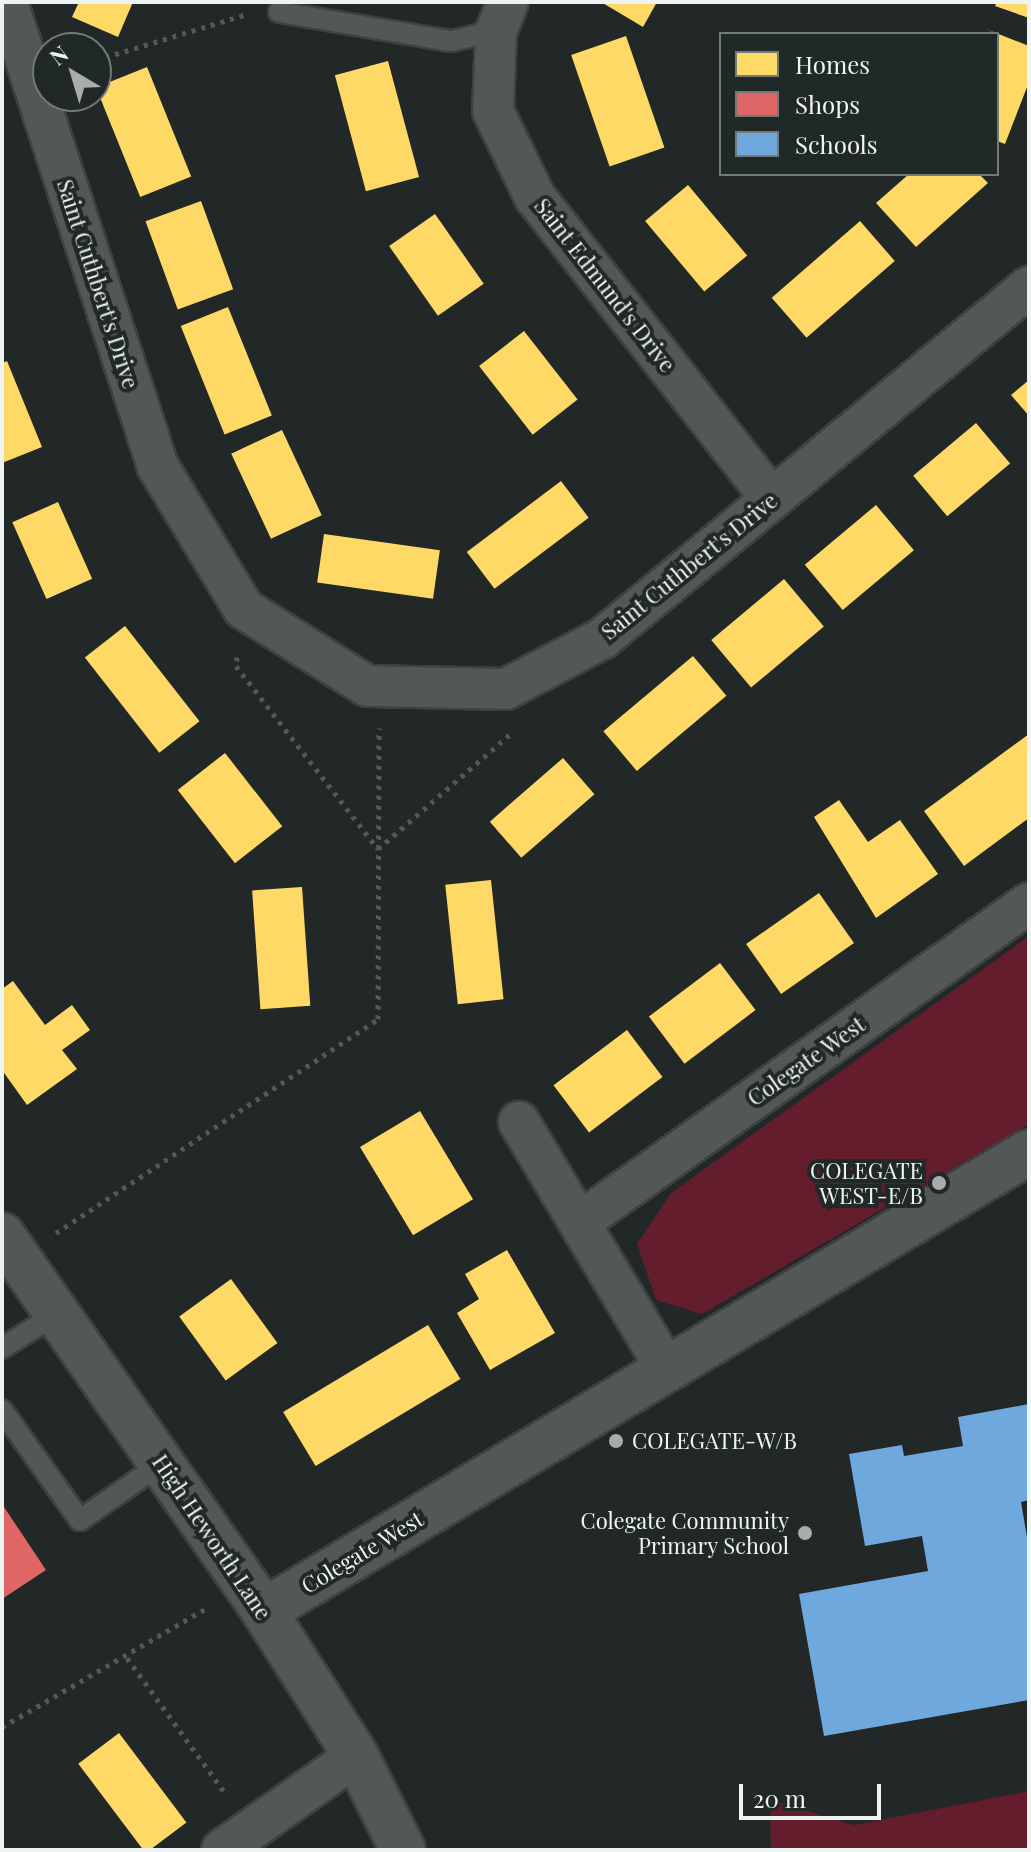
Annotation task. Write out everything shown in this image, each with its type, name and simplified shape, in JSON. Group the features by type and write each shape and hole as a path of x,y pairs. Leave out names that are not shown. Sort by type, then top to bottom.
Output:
{"street":[{"name":"Saint Cuthbert's Drive","path":"7,2 157,465 244,609 379,686 506,689 603,638 1029,287"},
{"name":"Saint Edmund's Drive","path":"502,16 493,111 535,197 772,499"},
{"name":"Colegate West","path":"583,1220 1029,903"},
{"path":"519,1122 583,1220 666,1368"},
{"name":"Colegate West","path":"254,1597 666,1368 1029,1152"},
{"name":"High Heworth Lane","path":"10,1247 254,1597 356,1756 403,1850"},
{"path":"237,1840 356,1756"}],"lane":[{"path":"279,12 451,41 502,16"},
{"path":"2,1348 57,1314"},
{"path":"2,1410 80,1520 162,1463"}],"path":[{"path":"112,55 252,12 279,12"},
{"path":"244,609 236,666 378,849"},
{"path":"10,1247 378,1019 379,686"},
{"path":"378,849 515,730"},
{"path":"2,1727 127,1658 254,1597"},
{"path":"127,1658 237,1840"}],"shaded area":[{"path":"1029,936 1029,1124 702,1314 656,1300 637,1244 671,1193"},
{"path":"1029,1791 1029,1850 771,1850 770,1800 854,1825"}],"building: Homes":[{"path":"79,2 133,2 118,37 72,17"},
{"path":"601,2 657,2 643,27"},
{"path":"997,2 1029,2 1029,18 995,6"},
{"path":"999,34 1029,46 1029,82 1005,144 999,142"},
{"path":"626,36 664,148 610,166 571,55"},
{"path":"388,61 419,177 366,191 335,75"},
{"path":"147,67 191,176 140,197 106,112 112,112 112,81"},
{"path":"907,176 981,176 988,183 916,247 876,203"},
{"path":"688,185 747,255 704,291 645,221"},
{"path":"201,201 233,289 178,310 146,221"},
{"path":"435,214 484,284 438,316 389,246"},
{"path":"860,221 895,261 806,338 772,298"},
{"path":"228,307 272,415 225,435 181,326"},
{"path":"524,331 578,400 533,435 479,366"},
{"path":"7,361 42,447 2,463 2,363"},
{"path":"1029,380 1029,416 1011,395"},
{"path":"976,423 1010,464 947,516 913,476"},
{"path":"282,430 322,515 271,539 231,454"},
{"path":"561,481 589,518 494,589 467,552"},
{"path":"58,502 92,579 46,599 12,522"},
{"path":"876,505 914,550 843,610 805,565"},
{"path":"324,534 440,550 433,599 317,583"},
{"path":"784,579 824,626 751,688 711,640"},
{"path":"125,626 199,721 159,753 85,657"},
{"path":"693,656 726,696 637,771 603,731"},
{"path":"1029,734 1029,818 964,866 924,811"},
{"path":"225,753 282,826 235,863 178,790"},
{"path":"563,758 594,794 521,858 490,822"},
{"path":"839,800 868,842 900,820 938,874 876,918 814,817"},
{"path":"491,880 504,999 458,1004 445,885"},
{"path":"302,887 310,1006 260,1009 252,890"},
{"path":"819,893 854,943 781,994 746,944"},
{"path":"720,963 756,1010 684,1064 649,1017"},
{"path":"13,981 45,1025 72,1005 90,1030 62,1050 77,1069 27,1105 2,1070 2,989"},
{"path":"627,1030 663,1077 589,1132 554,1085"},
{"path":"420,1111 473,1199 413,1235 360,1147"},
{"path":"507,1250 555,1333 490,1370 457,1313 479,1299 465,1274"},
{"path":"231,1279 277,1343 226,1381 179,1317"},
{"path":"428,1325 460,1379 316,1466 283,1412"},
{"path":"119,1733 186,1822 150,1850 143,1850 78,1764"}],"building: Shops":[{"path":"2,1504 46,1570 2,1599"}],"building: Schools":[{"path":"1029,1404 1029,1500 1021,1502 1029,1549 1029,1700 824,1736 799,1594 928,1571 922,1536 865,1546 849,1454 902,1445 904,1456 963,1446 958,1417"}],"place":[{"name":"COLEGATE WEST-E/B","path":"939,1183"},
{"name":"COLEGATE-W/B","path":"616,1441"},
{"name":"Colegate Community Primary School","path":"805,1533"}]}
